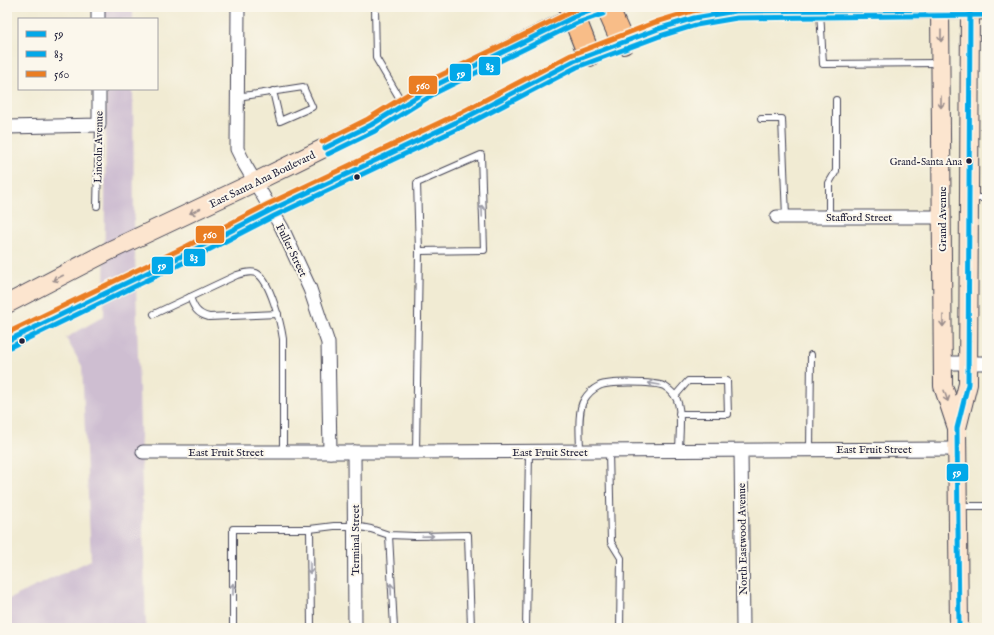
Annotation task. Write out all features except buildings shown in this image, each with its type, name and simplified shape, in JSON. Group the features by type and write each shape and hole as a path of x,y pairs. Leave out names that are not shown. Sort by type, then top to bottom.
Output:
{"highway":[{"path":"607,7 623,43"},
{"path":"572,12 590,55"}],"main road":[{"name":"East Santa Ana Boulevard","path":"7,304 111,250 371,125 434,86 572,12 601,7"},
{"name":"Grand Avenue","path":"940,8 943,386 957,428"},
{"path":"7,341 190,252 271,210 458,121 574,61 658,29 694,18 736,11 976,8"},
{"name":"Grand Avenue","path":"959,628 957,428 968,384 969,198 976,8"}],"street":[{"path":"98,7 98,18"},
{"name":"Fuller Street","path":"238,7 238,149 245,165 281,225 310,289 328,343 330,452"},
{"name":"Lincoln Avenue","path":"98,90 99,125"},
{"path":"7,127 99,125"},
{"name":"Stafford Street","path":"781,217 942,217"},
{"path":"943,363 987,363"},
{"name":"East Fruit Street","path":"143,452 580,452 957,449"},
{"name":"North Eastwood Avenue","path":"742,451 743,628"},
{"name":"Terminal Street","path":"354,452 355,628"}],"lane":[{"path":"375,7 376,58 403,105"},
{"path":"820,10 823,64 941,63"},
{"path":"238,97 273,91 303,87 312,107 280,121 273,91"},
{"path":"829,217 829,183 836,171 836,100"},
{"path":"760,119 782,119 781,217"},
{"name":"Lincoln Avenue","path":"97,206 99,125"},
{"path":"416,452 419,251 417,183 480,155 484,250 419,251"},
{"path":"969,198 987,198"},
{"path":"154,314 237,275 248,272 256,273 261,277 267,286 278,314 283,339 283,452"},
{"path":"190,297 196,311 209,317 278,314"},
{"path":"810,450 811,355"},
{"path":"675,396 688,381 727,381 728,414 679,414"},
{"path":"580,452 580,412 582,402 589,392 607,383 648,383 664,386 675,396 679,408 679,451"},
{"path":"609,451 611,542 621,558 620,628"},
{"path":"526,628 529,452"},
{"path":"958,506 987,506"},
{"path":"233,628 233,530 310,529 334,526 354,526 389,535 468,535 470,628"},
{"path":"310,529 310,628"},
{"path":"389,535 394,628"}],"shaded area":[{"path":"105,7 133,7 133,18 105,18"},
{"path":"106,90 133,90 134,219 146,628 7,628 7,600 91,560 82,366 66,338 104,316"}],"transit line":[{"name":"560","path":"322,142 368,119 431,80 581,7"},
{"name":"59","path":"325,148 371,125 434,86 574,17 601,7"},
{"name":"560","path":"7,333 187,246 268,204 462,112 571,55 656,22 692,11 717,7"},
{"name":"59","path":"959,628 957,428 968,384 970,7"},
{"name":"59","path":"7,341 190,252 271,210 465,118 574,61 658,29 694,18 736,11 970,9"},
{"name":"83","path":"328,154 375,131 437,92 577,23 603,14"},
{"name":"83","path":"10,347 193,258 274,216 468,124 577,67 660,36 696,25 737,18 987,15"}],"place":[{"name":"Grand-Santa Ana","path":"969,161"}]}
